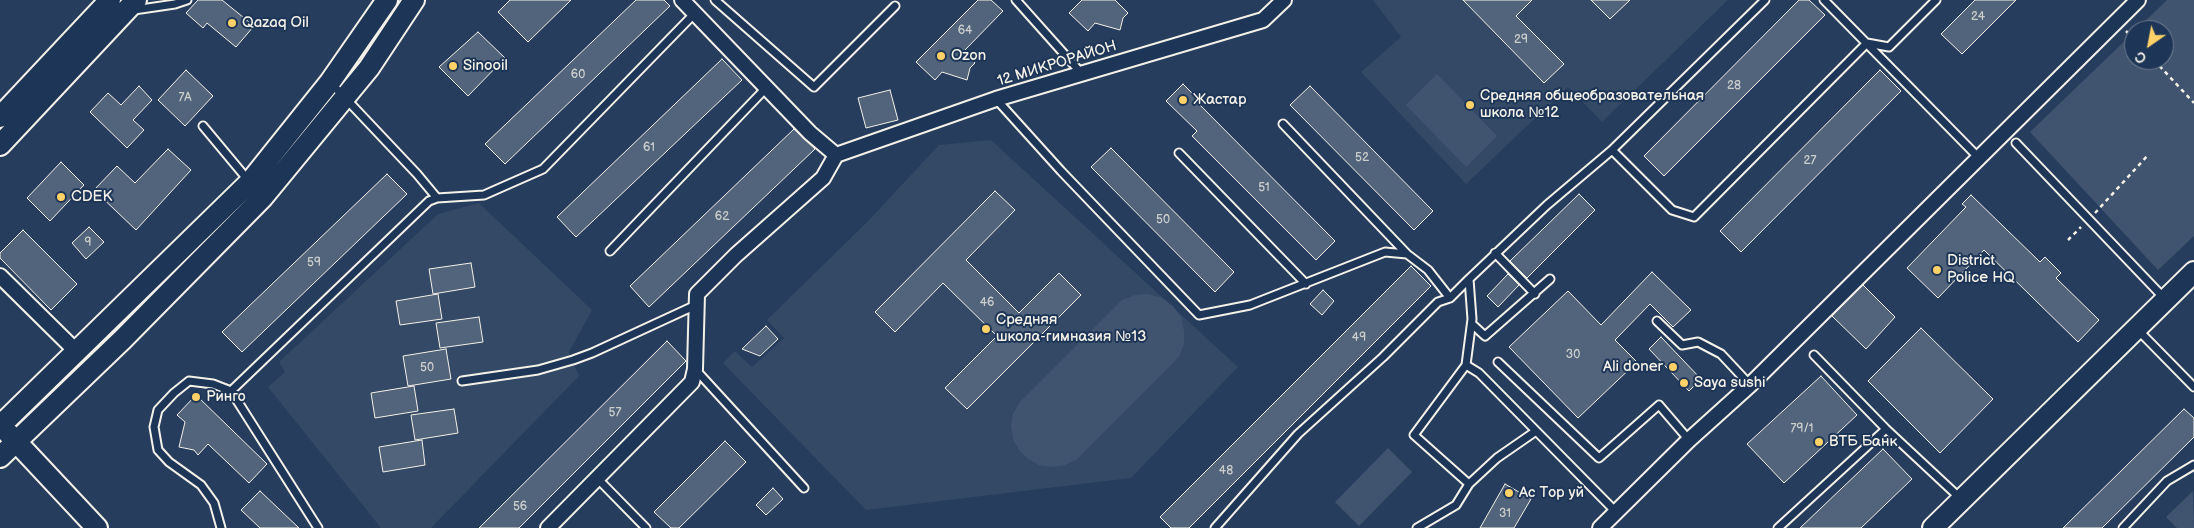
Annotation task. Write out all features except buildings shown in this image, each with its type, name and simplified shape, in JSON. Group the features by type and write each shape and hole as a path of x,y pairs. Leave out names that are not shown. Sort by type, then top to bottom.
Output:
{"main road":[{"path":"98,528 0,426 76,352 257,190 387,0"},
{"path":"0,457 123,339 257,190 346,97 369,68 414,0"},
{"path":"0,117 120,3"},
{"path":"2,141 120,3"},
{"path":"1933,528 2194,272"}],"street":[{"path":"548,528 596,478 676,401 692,382 695,369 697,294 736,255 823,178 836,155 810,133 682,0"},
{"name":"12 МИКРОРАЙОН","path":"836,155 996,99 1263,20 1284,0"},
{"path":"1600,528 1689,440 1750,386 2138,0"},
{"path":"0,276 76,352"}],"lane":[{"path":"120,3 175,4 187,0"},
{"path":"715,0 814,87 895,6"},
{"path":"1016,0 1082,74"},
{"path":"1215,528 1298,434 1382,357 1438,302 1450,298 1495,253 1612,150 1765,0"},
{"path":"1824,0 1978,158"},
{"path":"1867,43 1889,47 1936,0"},
{"path":"231,391 429,201 437,198 484,195 543,169 694,14"},
{"path":"1612,150 1672,210 1694,217 1867,43"},
{"path":"330,82 418,174 437,198"},
{"path":"610,251 766,88"},
{"path":"996,99 1061,171 1199,315 1250,306 1385,252 1407,254"},
{"path":"1283,124 1407,254 1428,270 1450,298"},
{"path":"203,126 257,190"},
{"path":"2016,143 2166,300"},
{"path":"1178,153 1306,284"},
{"path":"1495,253 1535,294"},
{"path":"1472,324 1485,336 1535,294 1550,278"},
{"path":"1469,279 1472,324 1466,365 1414,435 1469,484"},
{"path":"462,381 538,370 573,360 697,305"},
{"path":"1657,321 1682,345 1698,342 1721,354 1750,386"},
{"path":"2137,329 2194,387"},
{"path":"1814,355 1886,429 1962,500"},
{"path":"1498,362 1599,458 1659,405 1689,440"},
{"path":"1466,365 1479,373 1616,512"},
{"path":"695,369 804,488"},
{"path":"221,528 214,503 201,485 169,462 158,450 154,427 158,410 189,381 214,384 231,391 318,528"},
{"path":"1778,528 1886,429"},
{"path":"1417,528 1456,505 1469,484 1497,458 1536,432"},
{"path":"2123,528 2167,481 2194,465"},
{"path":"596,478 646,528"}],"path":[{"path":"2163,70 2194,103"},
{"path":"2068,240 2089,220 2149,154"}],"shaded area":[{"name":"Средняя общеобразовательная школа №12","path":"1373,0 1728,0 1602,122 1568,87 1466,184 1361,72 1401,37"},
{"path":"2167,0 2194,0 2194,236 2158,270 2030,132 2124,42 2124,70 2174,70 2174,20 2146,20"},
{"path":"1437,74 1497,136 1466,167 1406,105"},
{"name":"Средняя школа-гимназия №13","path":"991,140 1238,367 1131,478 866,510 723,363 735,351 752,367 784,338 767,320 870,219 939,145"},
{"path":"479,203 592,310 569,352 579,376 431,528 381,528 268,387 285,372 279,362 438,214"},
{"path":"1148,294 1162,298 1173,306 1181,317 1184,344 1179,357 1076,460 1065,465 1052,467 1039,465 1028,459 1019,450 1013,439 1011,426 1013,414 1019,403 1122,300 1135,295"},
{"path":"1388,448 1412,472 1359,526 1335,502"},
{"path":"2193,491 2194,528 2177,528 2166,517"}],"place":[{"name":"Qazaq Oil","path":"232,23"},
{"name":"Ozon","path":"941,56"},
{"name":"Sinooil","path":"453,66"},
{"name":"Жастар","path":"1183,100"},
{"name":"Средняя общеобразовательная школа №12","path":"1470,105"},
{"name":"CDEK","path":"61,197"},
{"name":"District Police HQ","path":"1937,270"},
{"name":"Средняя школа-гимназия №13","path":"986,329"},
{"name":"Ali doner","path":"1673,367"},
{"name":"Saya sushi","path":"1684,383"},
{"name":"Ринго","path":"196,397"},
{"name":"ВТБ Банк","path":"1819,442"},
{"name":"Ас Тор уй","path":"1509,493"}]}
